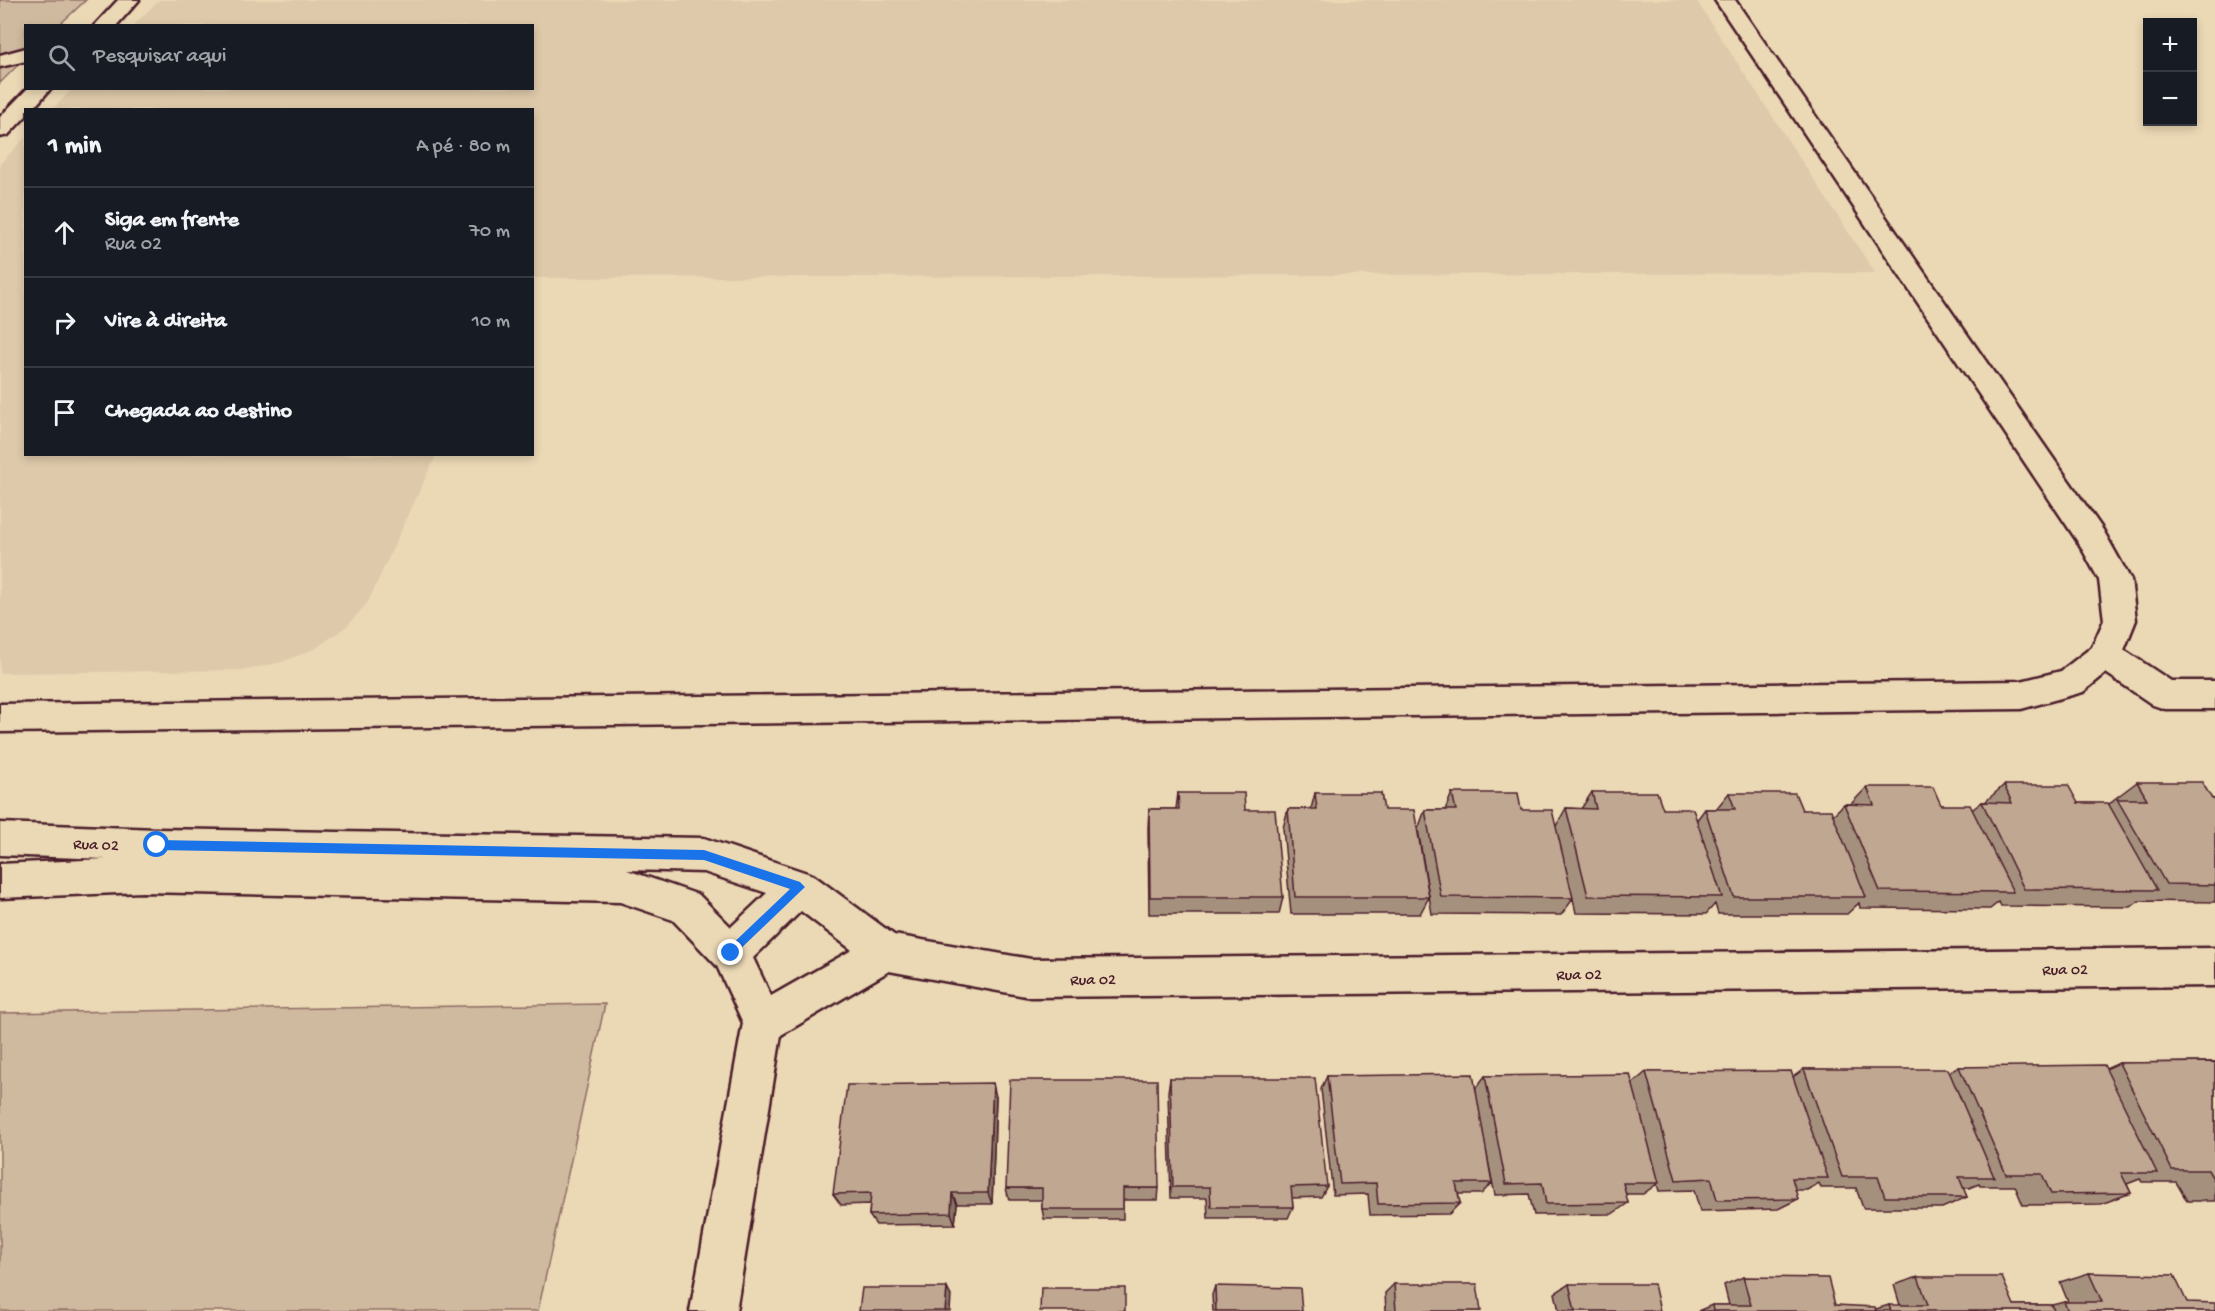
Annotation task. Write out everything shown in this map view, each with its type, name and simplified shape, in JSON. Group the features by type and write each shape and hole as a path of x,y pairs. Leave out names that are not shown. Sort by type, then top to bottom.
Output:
{"street":[{"path":"104,24 129,0"},
{"path":"0,718 2021,695 2071,682 2105,655 2120,620 2115,580 2092,538 1725,0"},
{"path":"0,61 24,55"},
{"path":"0,130 39,90"},
{"path":"2105,655 2165,695 2215,695"},
{"name":"Rua 02","path":"0,840 704,855 800,887 885,952 1030,978 2215,967"},
{"path":"0,881 142,875 620,885 686,907 731,953 763,1023 713,1311"},
{"path":"731,953 800,887"},
{"path":"763,1023 885,952"}],"shaded area":[{"path":"0,0 86,0 60,24 24,24 24,59 0,83"},
{"path":"159,0 1696,0 1875,273 534,278 534,108 54,108 71,90 534,90 534,24 135,24"},
{"path":"24,139 24,456 436,456 368,602 347,626 316,648 282,662 246,670 0,673 0,164"},
{"path":"605,1004 538,1311 0,1311 0,1013"}],"building":[{"path":"2137,782 2202,782 2212,799 2215,799 2215,885 2166,884 2117,799 2147,799"},
{"path":"2004,785 2068,785 2078,803 2108,803 2157,890 2024,889 1982,802 2012,803"},
{"path":"1867,787 1933,787 1941,805 1970,805 2013,892 1880,891 1844,804 1874,805"},
{"path":"1592,792 1657,792 1663,809 1693,809 1722,897 1588,896 1566,808 1596,809"},
{"path":"1178,793 1244,793 1245,810 1275,810 1283,897 1150,897 1149,809 1179,809"},
{"path":"1315,793 1381,793 1384,810 1414,810 1429,897 1295,897 1288,809 1317,809"},
{"path":"1452,793 1518,793 1521,810 1552,810 1573,898 1441,897 1425,810 1456,810"},
{"path":"1729,793 1795,793 1802,810 1831,810 1866,897 1734,897 1705,809 1735,809"},
{"path":"2215,1062 2215,1182 2208,1170 2172,1170 2119,1063"},
{"path":"2104,1065 2157,1173 2121,1173 2131,1193 2051,1194 2042,1174 2006,1174 1959,1067"},
{"path":"1804,1069 1948,1069 1994,1177 1959,1177 1967,1197 1885,1197 1878,1177 1842,1177"},
{"path":"1791,1071 1828,1178 1792,1178 1798,1199 1717,1200 1711,1178 1676,1180 1646,1072"},
{"path":"1473,1074 1492,1183 1456,1183 1460,1203 1378,1204 1376,1183 1340,1184 1327,1076"},
{"path":"1630,1074 1659,1183 1623,1183 1628,1203 1546,1204 1542,1183 1506,1184 1485,1076"},
{"path":"1170,1078 1315,1078 1327,1186 1291,1187 1293,1207 1211,1207 1210,1187 1173,1187"},
{"path":"1010,1080 1157,1080 1159,1188 1123,1188 1123,1209 1042,1209 1042,1188 1006,1188"},
{"path":"993,1083 988,1193 952,1193 951,1213 869,1215 871,1193 833,1194 847,1085"},
{"path":"2089,1273 2174,1275 2187,1302 2215,1303 2215,1311 2068,1311 2064,1302 2102,1302"},
{"path":"1743,1277 1828,1278 1835,1305 1875,1307 1876,1311 1713,1311 1712,1305 1751,1305"},
{"path":"1918,1277 2002,1277 2014,1305 2052,1305 2054,1311 1891,1311 1889,1305 1928,1305"},
{"path":"1394,1284 1477,1284 1481,1311 1396,1311"},
{"path":"1569,1284 1654,1284 1660,1311 1575,1311"},
{"path":"1215,1286 1300,1288 1302,1311 1216,1311"},
{"path":"862,1288 947,1288 945,1311 859,1311"},
{"path":"1041,1288 1125,1288 1125,1311 1040,1311"}],"route":[{"path":"157,845 704,855 800,887 731,953"}]}
